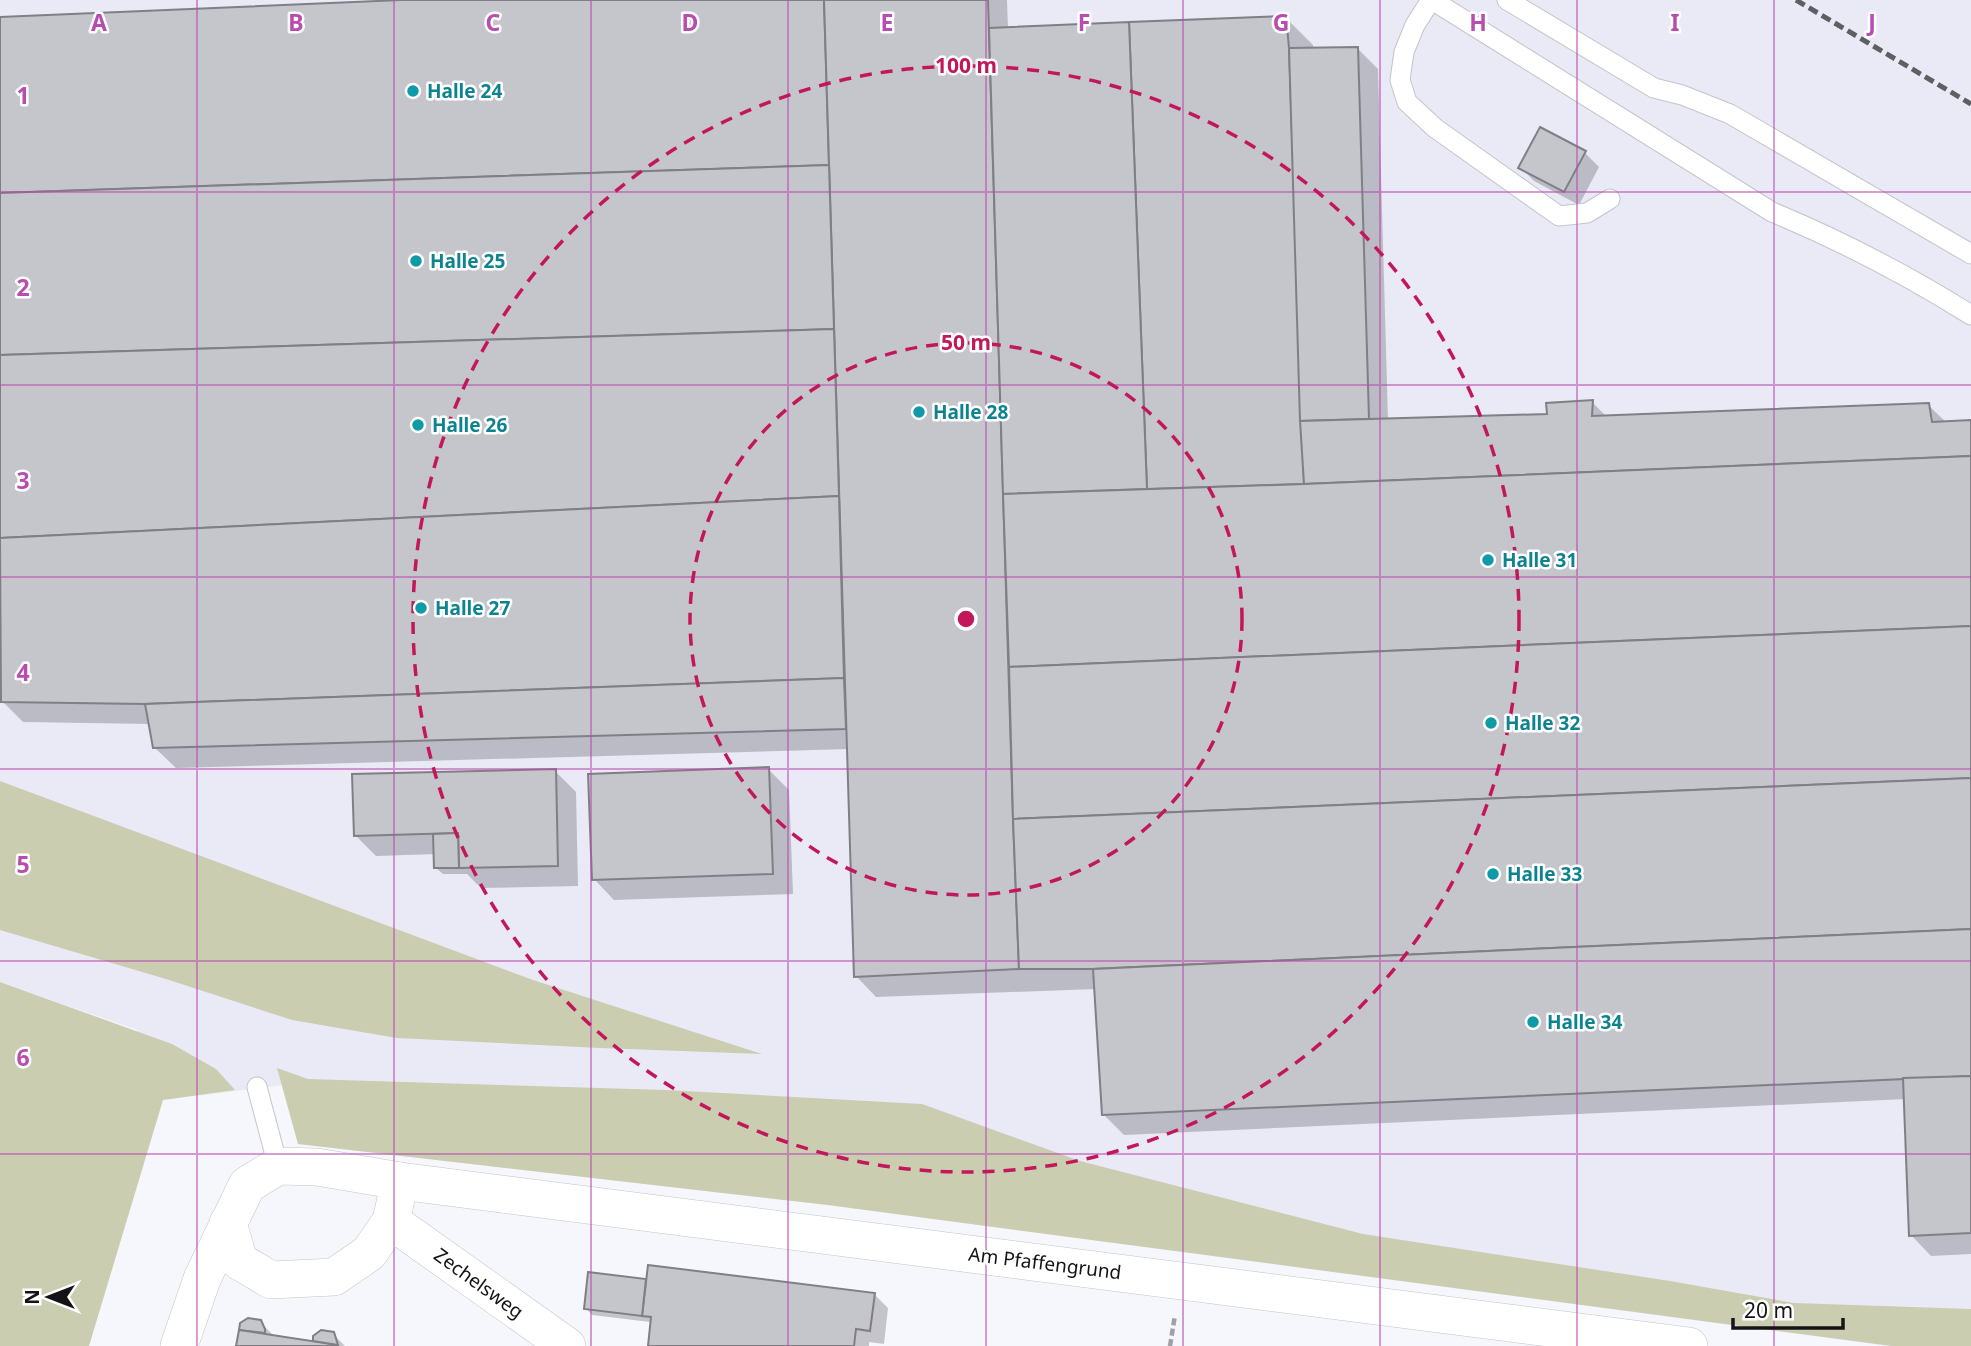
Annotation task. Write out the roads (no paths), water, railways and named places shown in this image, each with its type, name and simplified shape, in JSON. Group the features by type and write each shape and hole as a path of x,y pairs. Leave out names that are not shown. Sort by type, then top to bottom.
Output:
{"street":[{"name":"Am Pfaffengrund","path":"278,1166 317,1167 400,1181 1689,1346"},
{"path":"179,1346 202,1279 247,1185 278,1166"},
{"path":"228,1223 239,1261 271,1280 334,1277 369,1253 391,1221 400,1181"},
{"name":"Zechelsweg","path":"391,1221 566,1346"}],"lane":[{"path":"1610,200 1587,213 1559,216 1434,128 1408,102 1400,80 1404,52 1415,25 1432,0 1772,212 1875,258 1964,311 1971,333"},
{"path":"1507,0 1654,88 1682,95 1730,114 1971,254"},
{"path":"257,1087 278,1166"}],"railway":[{"path":"1796,0 1971,104"}],"place":[{"name":"Halle 24","path":"413,91"},
{"name":"Halle 25","path":"416,261"},
{"name":"Halle 28","path":"919,412"},
{"name":"Halle 26","path":"418,425"},
{"name":"Halle 31","path":"1488,560"},
{"name":"Halle 27","path":"421,608"},
{"name":"Halle 32","path":"1491,723"},
{"name":"Halle 33","path":"1493,874"},
{"name":"Halle 34","path":"1533,1022"}]}
